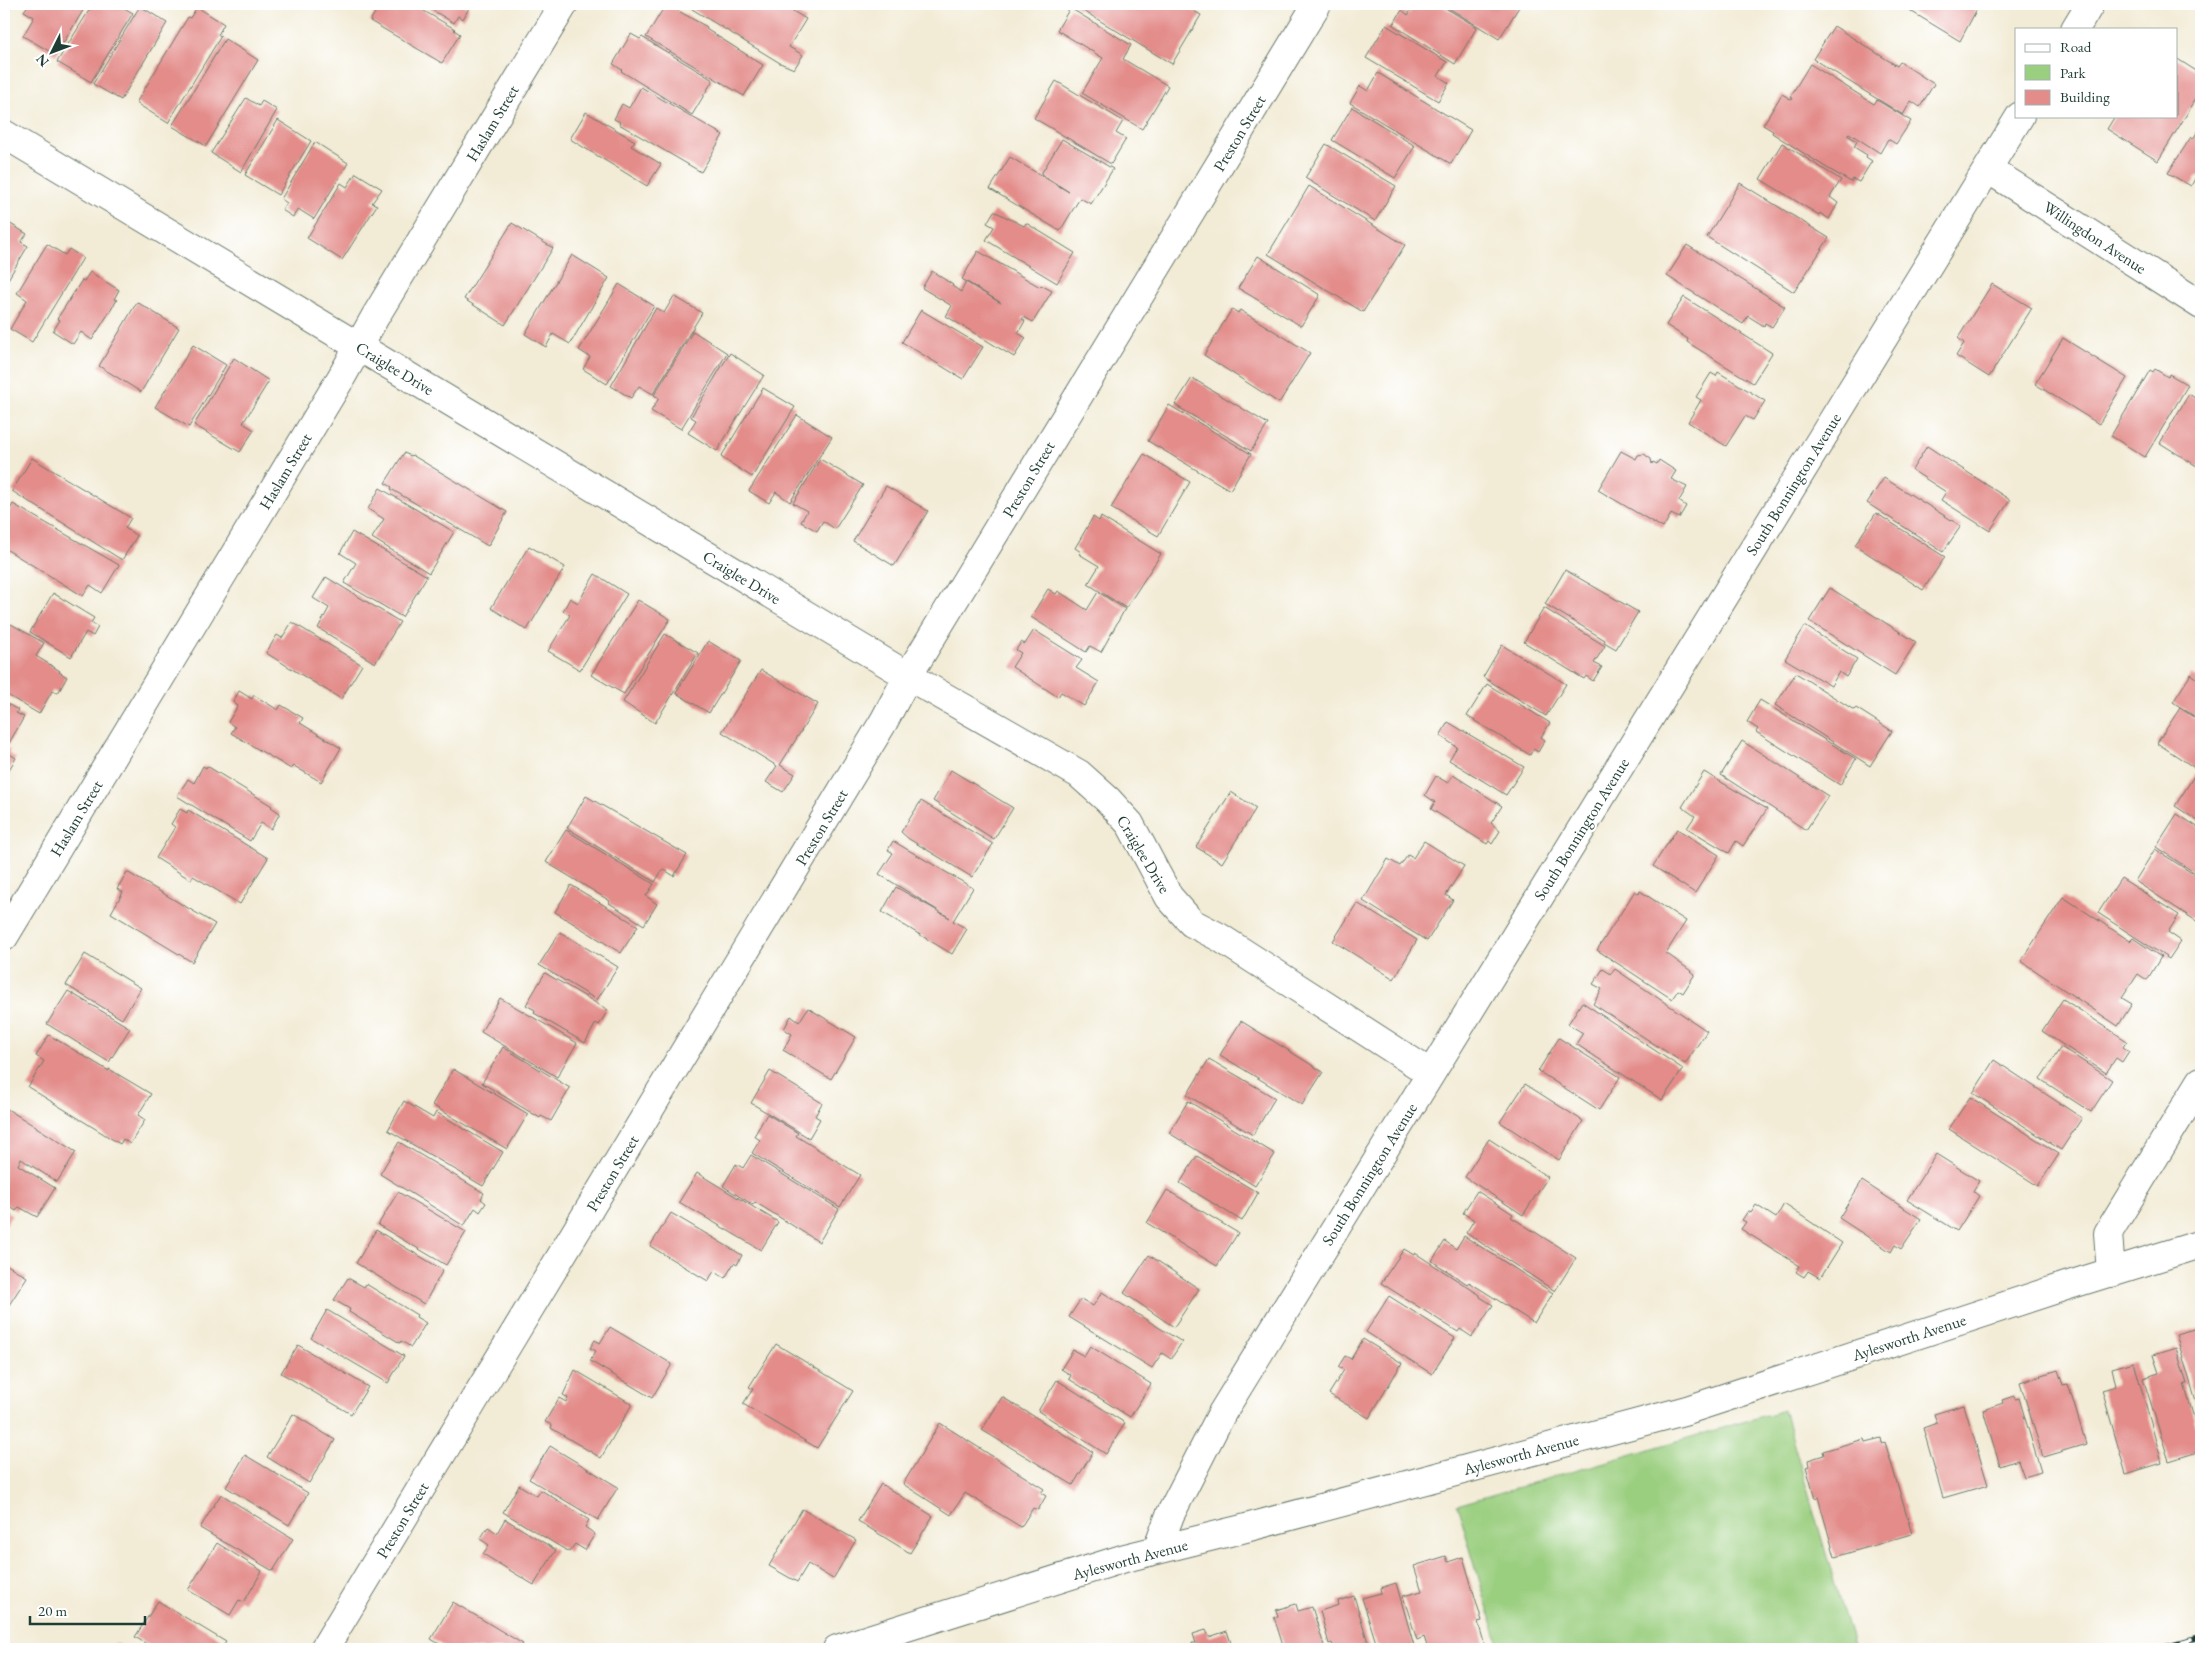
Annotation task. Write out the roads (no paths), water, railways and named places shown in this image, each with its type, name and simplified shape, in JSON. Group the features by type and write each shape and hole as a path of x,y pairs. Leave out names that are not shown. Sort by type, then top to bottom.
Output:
{"street":[{"name":"Haslam Street","path":"4,937 564,4"},
{"name":"Preston Street","path":"324,1649 884,722 908,676 1317,4"},
{"path":"2076,28 2090,4"},
{"name":"South Bonnington Avenue","path":"1157,1550 1170,1516 1222,1413 2019,118"},
{"name":"Craiglee Drive","path":"4,134 908,676 1079,774 1108,800 1130,824 1169,897 1192,923 1219,937 1430,1073"},
{"name":"Willingdon Avenue","path":"1988,169 2201,305"},
{"path":"2111,1273 2108,1233 2201,1081"},
{"name":"Aylesworth Avenue","path":"837,1649 1125,1558 1688,1410 2066,1286 2201,1244"}],"railway":[{"path":"2159,1649 2201,1637"}]}
